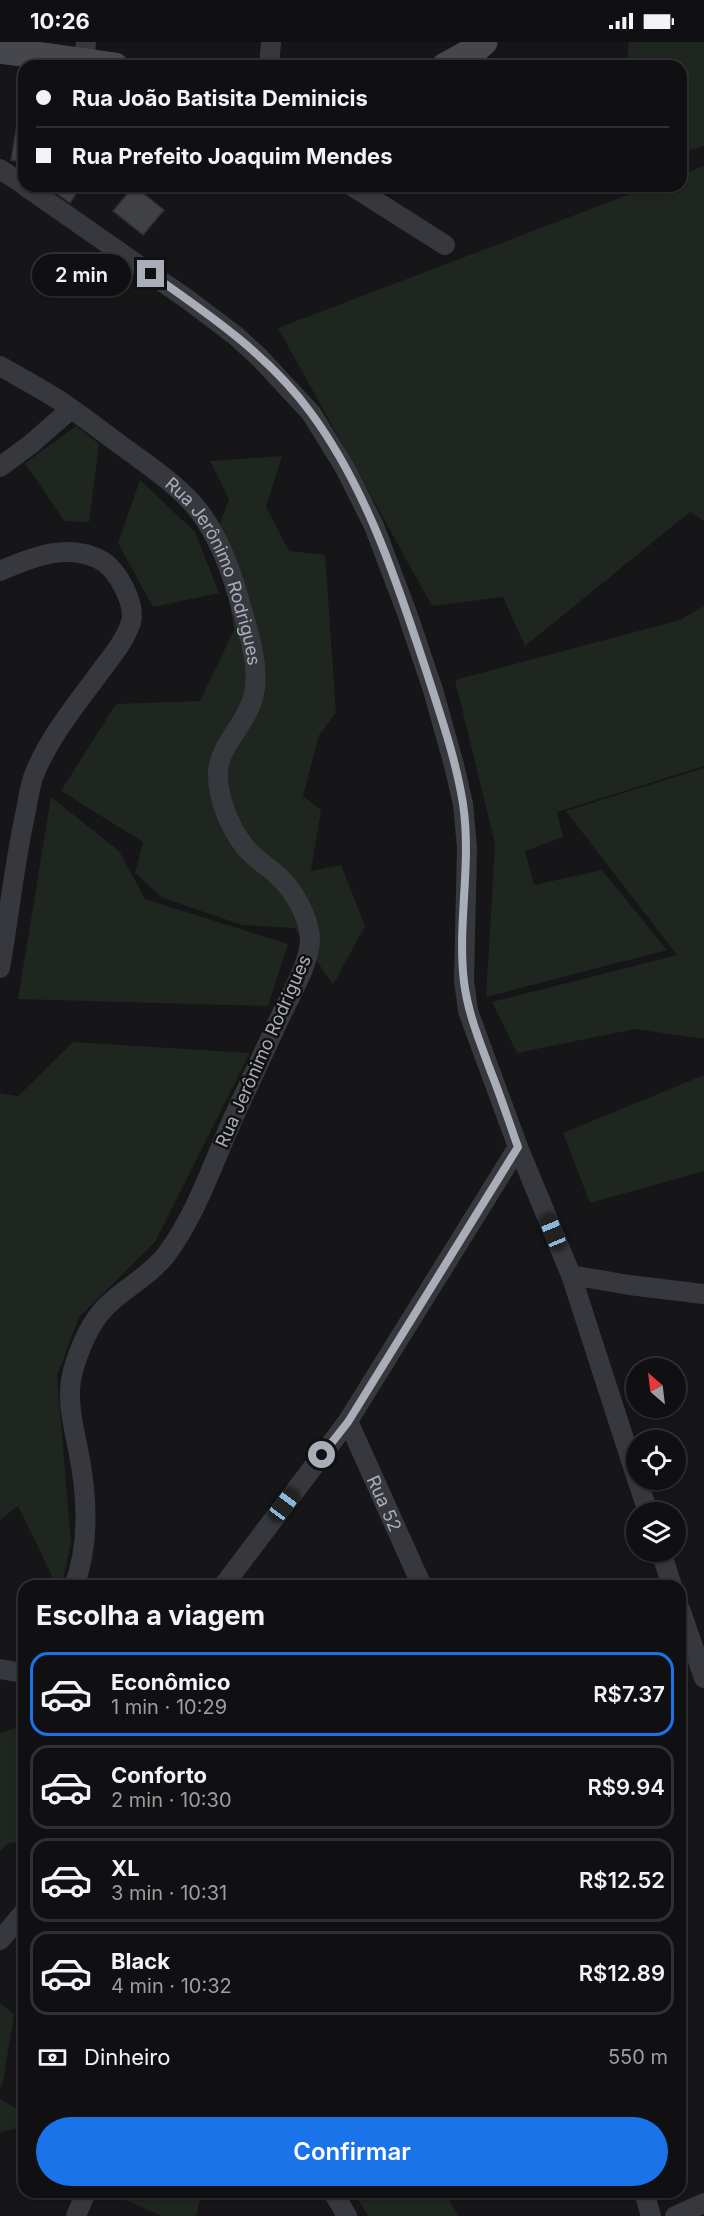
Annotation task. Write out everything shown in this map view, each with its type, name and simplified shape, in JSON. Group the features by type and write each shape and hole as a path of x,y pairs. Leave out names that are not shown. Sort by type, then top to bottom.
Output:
{"main road":[{"path":"456,60 484,42"},
{"path":"0,50 85,52 102,60"}],"street":[{"path":"270,60 271,42"},
{"path":"0,169 18,182"},
{"path":"33,192 187,299 260,357 311,413 345,468 374,526 407,613 454,765 463,804 467,848 463,944 468,1011 518,1147 571,1275 626,1443"},
{"path":"361,192 445,245"},
{"name":"Rua Jerônimo Rodrigues","path":"0,366 70,409 170,481 198,509 213,532 232,573 252,645 255,688 246,717 222,752 217,769 224,808 246,849 281,878 294,897 306,919 310,942 300,976 193,1209 165,1255 147,1274 108,1304 84,1340 73,1368 69,1403 79,1451 85,1519 80,1570 76,1580"},
{"path":"0,467 31,444 70,409"},
{"path":"0,571 33,556 62,552 90,555 105,563 120,579 129,599 132,619 123,640 52,740 33,777 0,968"},
{"path":"228,1580 348,1422 518,1147"},
{"path":"571,1275 628,1285 704,1294"},
{"name":"Rua 52","path":"348,1422 419,1580"},
{"path":"664,1562 670,1580"},
{"path":"686,1631 704,1678"},
{"path":"0,1668 18,1671"},
{"path":"0,1940 18,1919"},
{"path":"76,2216 84,2198"},
{"path":"336,2198 347,2216"},
{"path":"646,2198 651,2216"}],"shaded area":[{"path":"629,42 704,42 704,146 687,150 687,60 627,60"},
{"path":"704,166 704,521 690,512 525,646 503,597 432,606 278,328 635,192 687,192 687,173"},
{"path":"76,426 99,444 89,522 64,521 25,463"},
{"path":"282,456 266,507 289,551 325,555 336,712 319,735 303,796 321,810 311,871 341,865 365,926 333,985 295,928 242,925 163,898 135,873 143,842 61,791 116,704 200,701 234,630 218,529 229,499 210,461"},
{"path":"140,480 195,532 219,593 153,607 118,543"},
{"path":"704,606 704,766 557,812 563,837 525,851 534,885 602,870 667,950 486,997 495,844 455,680 680,620"},
{"path":"704,768 704,1039 635,1029 517,1053 492,1002 677,955 566,811"},
{"path":"51,797 119,851 145,899 288,944 268,1006 18,999"},
{"path":"73,1042 250,1053 155,1242 79,1317 57,1376 71,1542 63,1580 54,1580 18,1506 0,1520 0,1093 18,1096"},
{"path":"704,1075 704,1171 590,1203 563,1133"},
{"path":"16,1696 18,1696 18,1727"},
{"path":"18,1727 18,1842 9,1843 0,1851 0,1733"},
{"path":"0,2003 14,2014 2,2088 0,2086"},
{"path":"0,2099 18,2110 18,2128 0,2132"},
{"path":"121,2198 200,2198 196,2216 162,2216"},
{"path":"358,2198 448,2198 458,2216 368,2216"}],"building":[{"path":"17,124 18,124 18,161 11,160"},
{"path":"54,192 77,192 70,203"},
{"path":"129,192 142,192 164,210 143,235 113,211"}],"route":[{"path":"151,274 236,336 284,382 311,413 345,468 374,526 407,613 454,765 463,804 467,848 463,944 468,1011 518,1147 348,1422 322,1455"}]}
